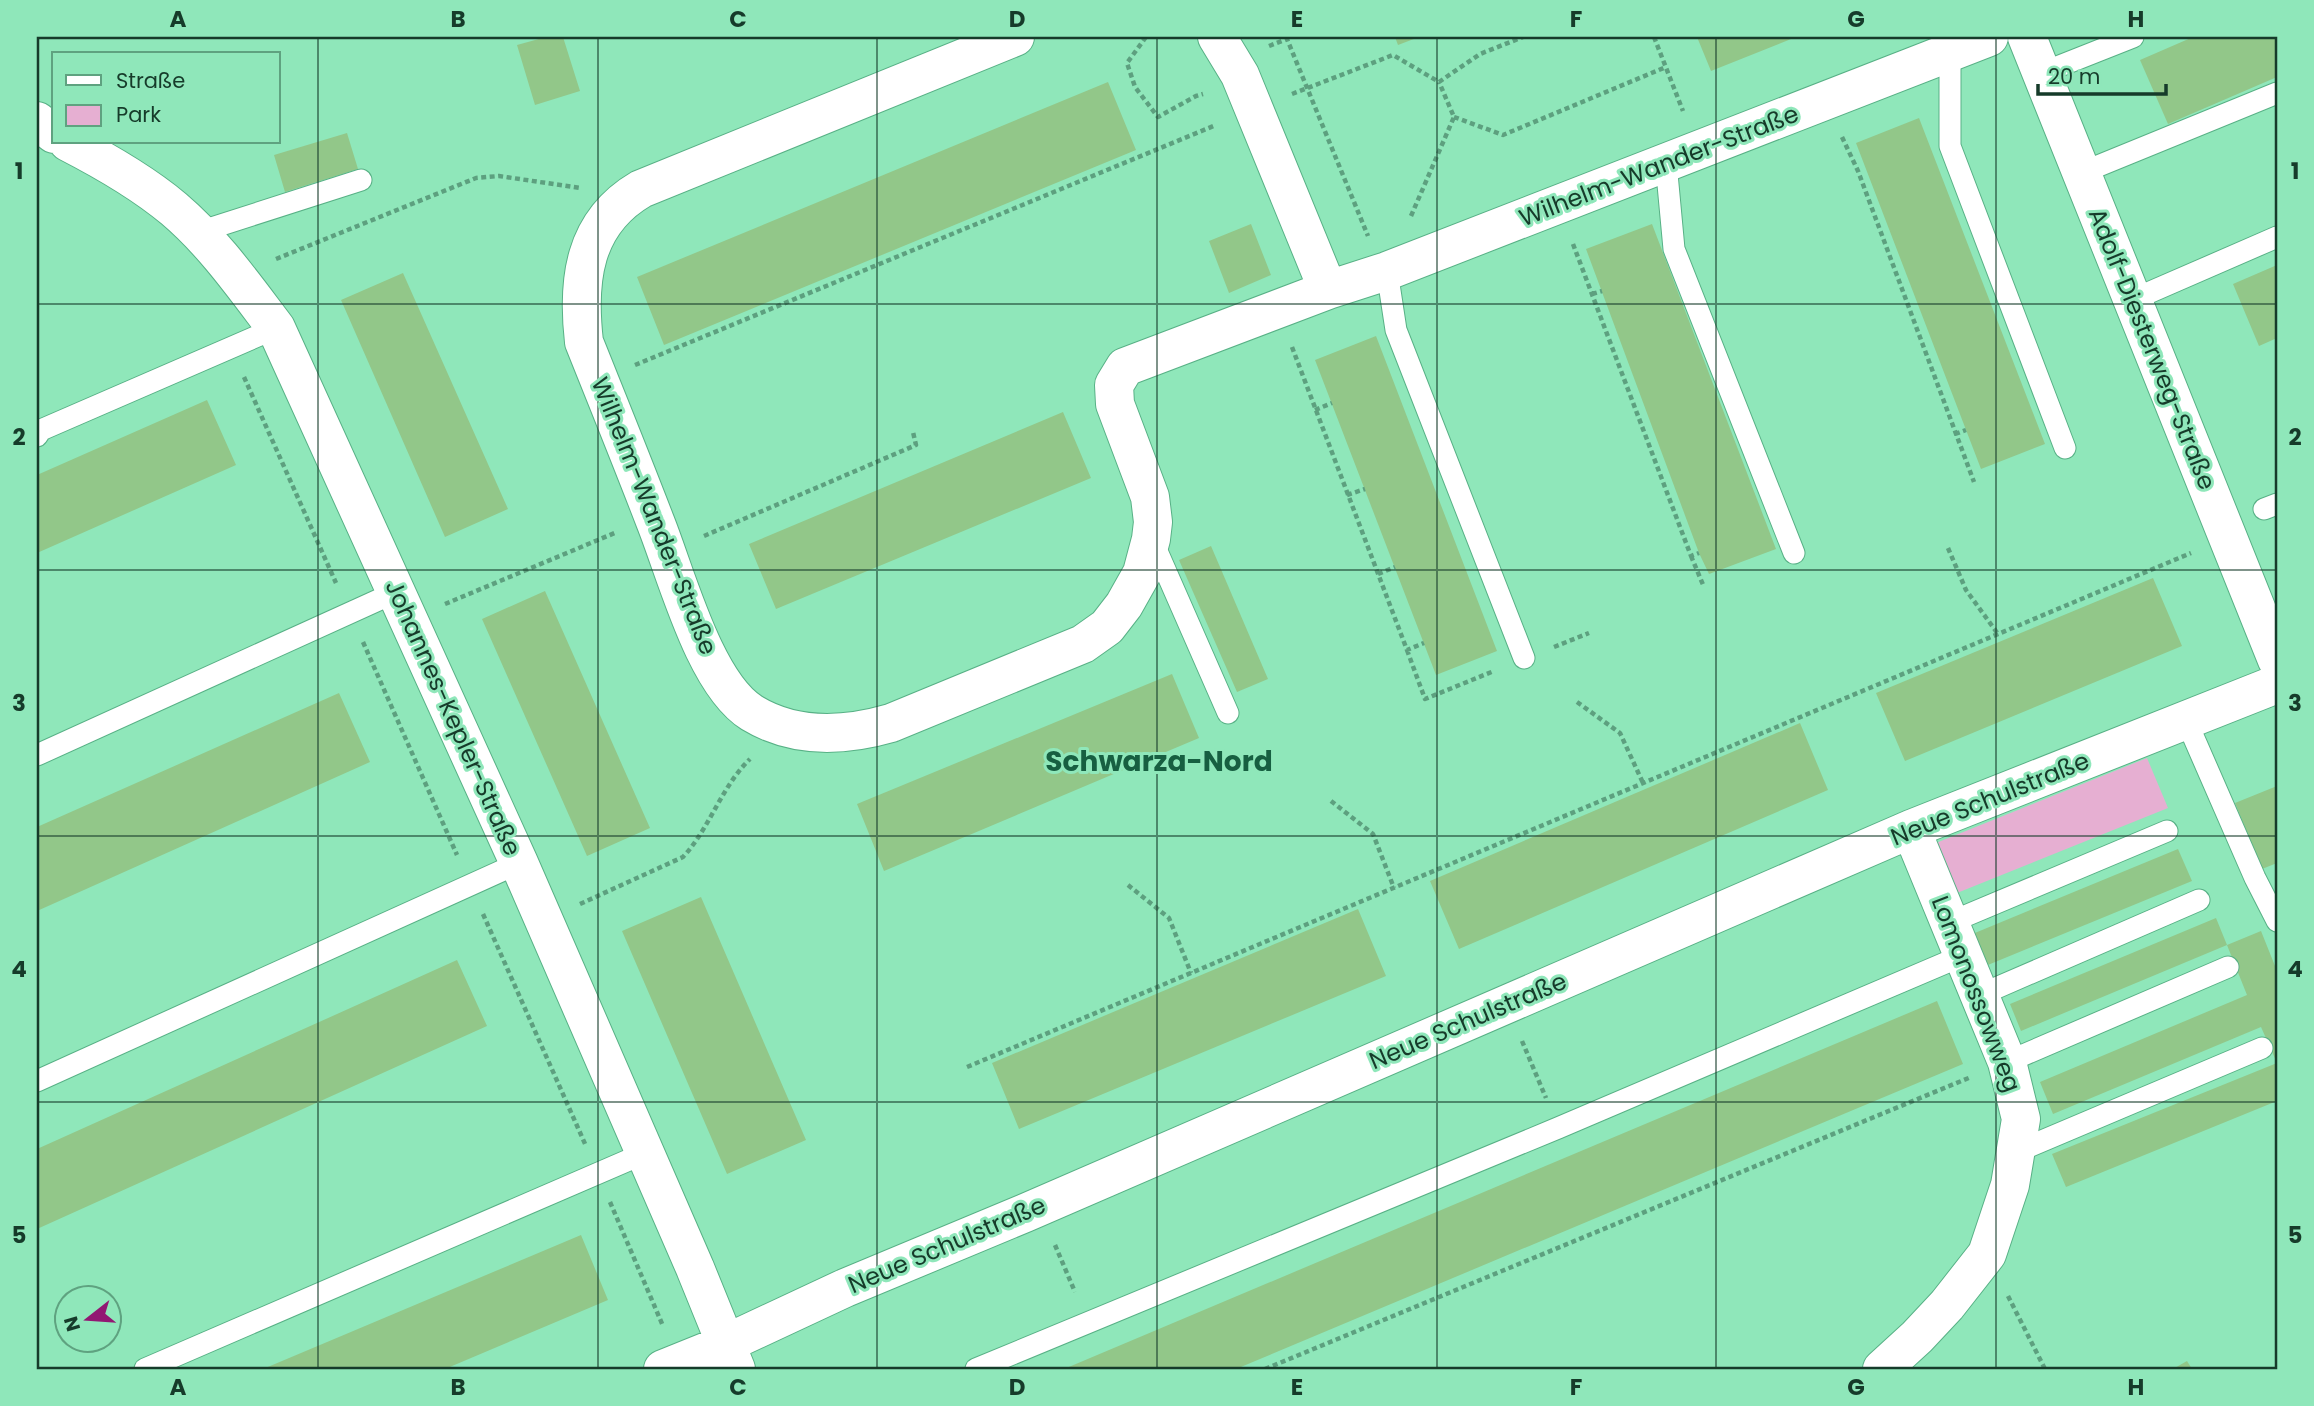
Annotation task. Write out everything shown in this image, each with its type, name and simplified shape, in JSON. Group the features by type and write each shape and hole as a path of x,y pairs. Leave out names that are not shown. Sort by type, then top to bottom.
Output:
{"street":[{"name":"Wilhelm-Wander-Straße","path":"1015,37 641,189 629,196 606,218 591,245 581,281 580,310 584,342 668,552 699,638 727,690 751,712 782,727 835,734 867,730 891,723 1083,644 1107,627 1125,605 1142,573 1153,522 1150,497 1115,404 1114,385 1125,367 1328,290 1385,272 1989,37"},
{"name":"Adolf-Diesterweg-Straße","path":"2027,37 2277,660"},
{"path":"1237,74 1328,290"},
{"path":"37,121 52,133"},
{"name":"Johannes-Kepler-Straße","path":"72,144 99,158 172,207 236,275 276,328 519,863 731,1357"},
{"name":"Neue Schulstraße","path":"671,1366 731,1357 845,1288 1025,1213 1911,829 2277,684"},
{"name":"Lomonossowweg","path":"1882,1369 1939,1313 1987,1254 2010,1185 2021,1119 2007,1062 1911,829"}],"lane":[{"path":"2042,73 2133,37"},
{"path":"1950,52 1950,146 2064,448"},
{"path":"2081,173 2277,93"},
{"path":"1682,156 1674,249 1794,553"},
{"path":"198,232 361,180"},
{"path":"2132,300 2277,237"},
{"path":"1385,272 1396,330 1524,658"},
{"path":"37,436 41,430 276,328"},
{"path":"1151,539 1228,713"},
{"path":"37,755 350,613 402,605"},
{"path":"2186,720 2268,883 2277,921"},
{"path":"976,1369 1558,1128 1957,938 2167,831"},
{"path":"37,1081 519,863"},
{"path":"1980,995 2199,901"},
{"path":"2007,1062 2228,967"},
{"path":"2016,1152 2262,1048"},
{"path":"145,1369 645,1153"}],"path":[{"path":"1146,37 1127,63 1135,87 1158,117 1196,96 1215,91 1287,39 1385,272"},
{"path":"1439,82 1480,54 1523,37"},
{"path":"1654,37 1666,67 1682,156"},
{"path":"599,380 1237,74 1307,88 1393,55 1439,82 1454,117 1503,135 1666,67"},
{"path":"1385,272 1454,117"},
{"path":"1857,171 1974,482"},
{"path":"236,275 477,178 499,176 629,196"},
{"path":"1863,188 1872,184"},
{"path":"1893,268 1902,264"},
{"path":"1585,278 1704,587"},
{"path":"1592,294 1602,291"},
{"path":"1924,351 1934,347"},
{"path":"231,348 598,1174 671,1366"},
{"path":"1624,377 1633,373"},
{"path":"1306,386 1425,699"},
{"path":"1315,410 1332,403"},
{"path":"1955,434 1966,430"},
{"path":"668,552 916,444 914,432"},
{"path":"1655,459 1664,455"},
{"path":"1347,495 1365,489"},
{"path":"402,605 654,517"},
{"path":"967,1067 2228,538"},
{"path":"1948,548 1966,590 1998,634"},
{"path":"1691,556 1699,553"},
{"path":"1378,574 1395,567"},
{"path":"1407,650 1424,643"},
{"path":"1577,702 1620,733 1643,783"},
{"path":"544,920 683,857 695,844 735,773 782,727"},
{"path":"1331,801 1373,834 1394,888"},
{"path":"1128,886 1170,918 1191,973"},
{"path":"1529,1058 1558,1128"},
{"path":"1265,1369 2007,1062"},
{"path":"1987,1254 2045,1369"},
{"path":"1059,1256 1088,1322"}],"green space":[{"path":"2147,758 2168,808 1957,893 1936,843"}],"building":[{"path":"546,37 563,37 580,91 535,105 517,45"},
{"path":"1395,37 1419,37 1398,45"},
{"path":"1697,37 1796,37 1711,71"},
{"path":"2193,37 2277,37 2277,77 2168,124 2140,60"},
{"path":"1108,82 1136,150 664,345 637,277"},
{"path":"1919,118 2045,444 1981,469 1856,143"},
{"path":"347,133 358,169 285,192 274,155"},
{"path":"1251,224 1271,275 1229,293 1209,241"},
{"path":"1652,224 1776,549 1709,574 1586,249"},
{"path":"2277,265 2277,338 2259,346 2233,284"},
{"path":"403,273 508,509 445,537 341,300"},
{"path":"1376,336 1497,651 1436,675 1315,360"},
{"path":"207,400 236,465 37,553 37,475"},
{"path":"1063,412 1091,478 776,609 749,544"},
{"path":"1211,546 1268,679 1237,692 1179,560"},
{"path":"2153,578 2182,646 1905,761 1876,693"},
{"path":"545,591 650,828 587,856 482,619"},
{"path":"1172,674 1199,738 884,871 857,804"},
{"path":"339,693 370,762 37,911 37,827"},
{"path":"1800,723 1828,790 1459,949 1430,881"},
{"path":"2277,786 2277,863 2262,869 2235,803"},
{"path":"2178,849 2192,881 1983,967 1970,935"},
{"path":"701,897 806,1140 727,1174 622,931"},
{"path":"1358,909 1386,976 1019,1129 992,1063"},
{"path":"2216,918 2227,945 2021,1031 2010,1004"},
{"path":"2261,931 2277,971 2277,1063 2261,1027 2053,1114 2040,1082 2247,995 2227,945"},
{"path":"457,960 487,1026 37,1229 37,1149"},
{"path":"1937,1001 1963,1064 1236,1369 1064,1369"},
{"path":"2277,1063 2277,1101 2066,1187 2052,1154"},
{"path":"581,1235 608,1300 445,1369 263,1369"},
{"path":"2187,1361 2192,1369 2173,1369"}],"district":[{"name":"Schwarza-Nord","path":"1159,761"}]}
